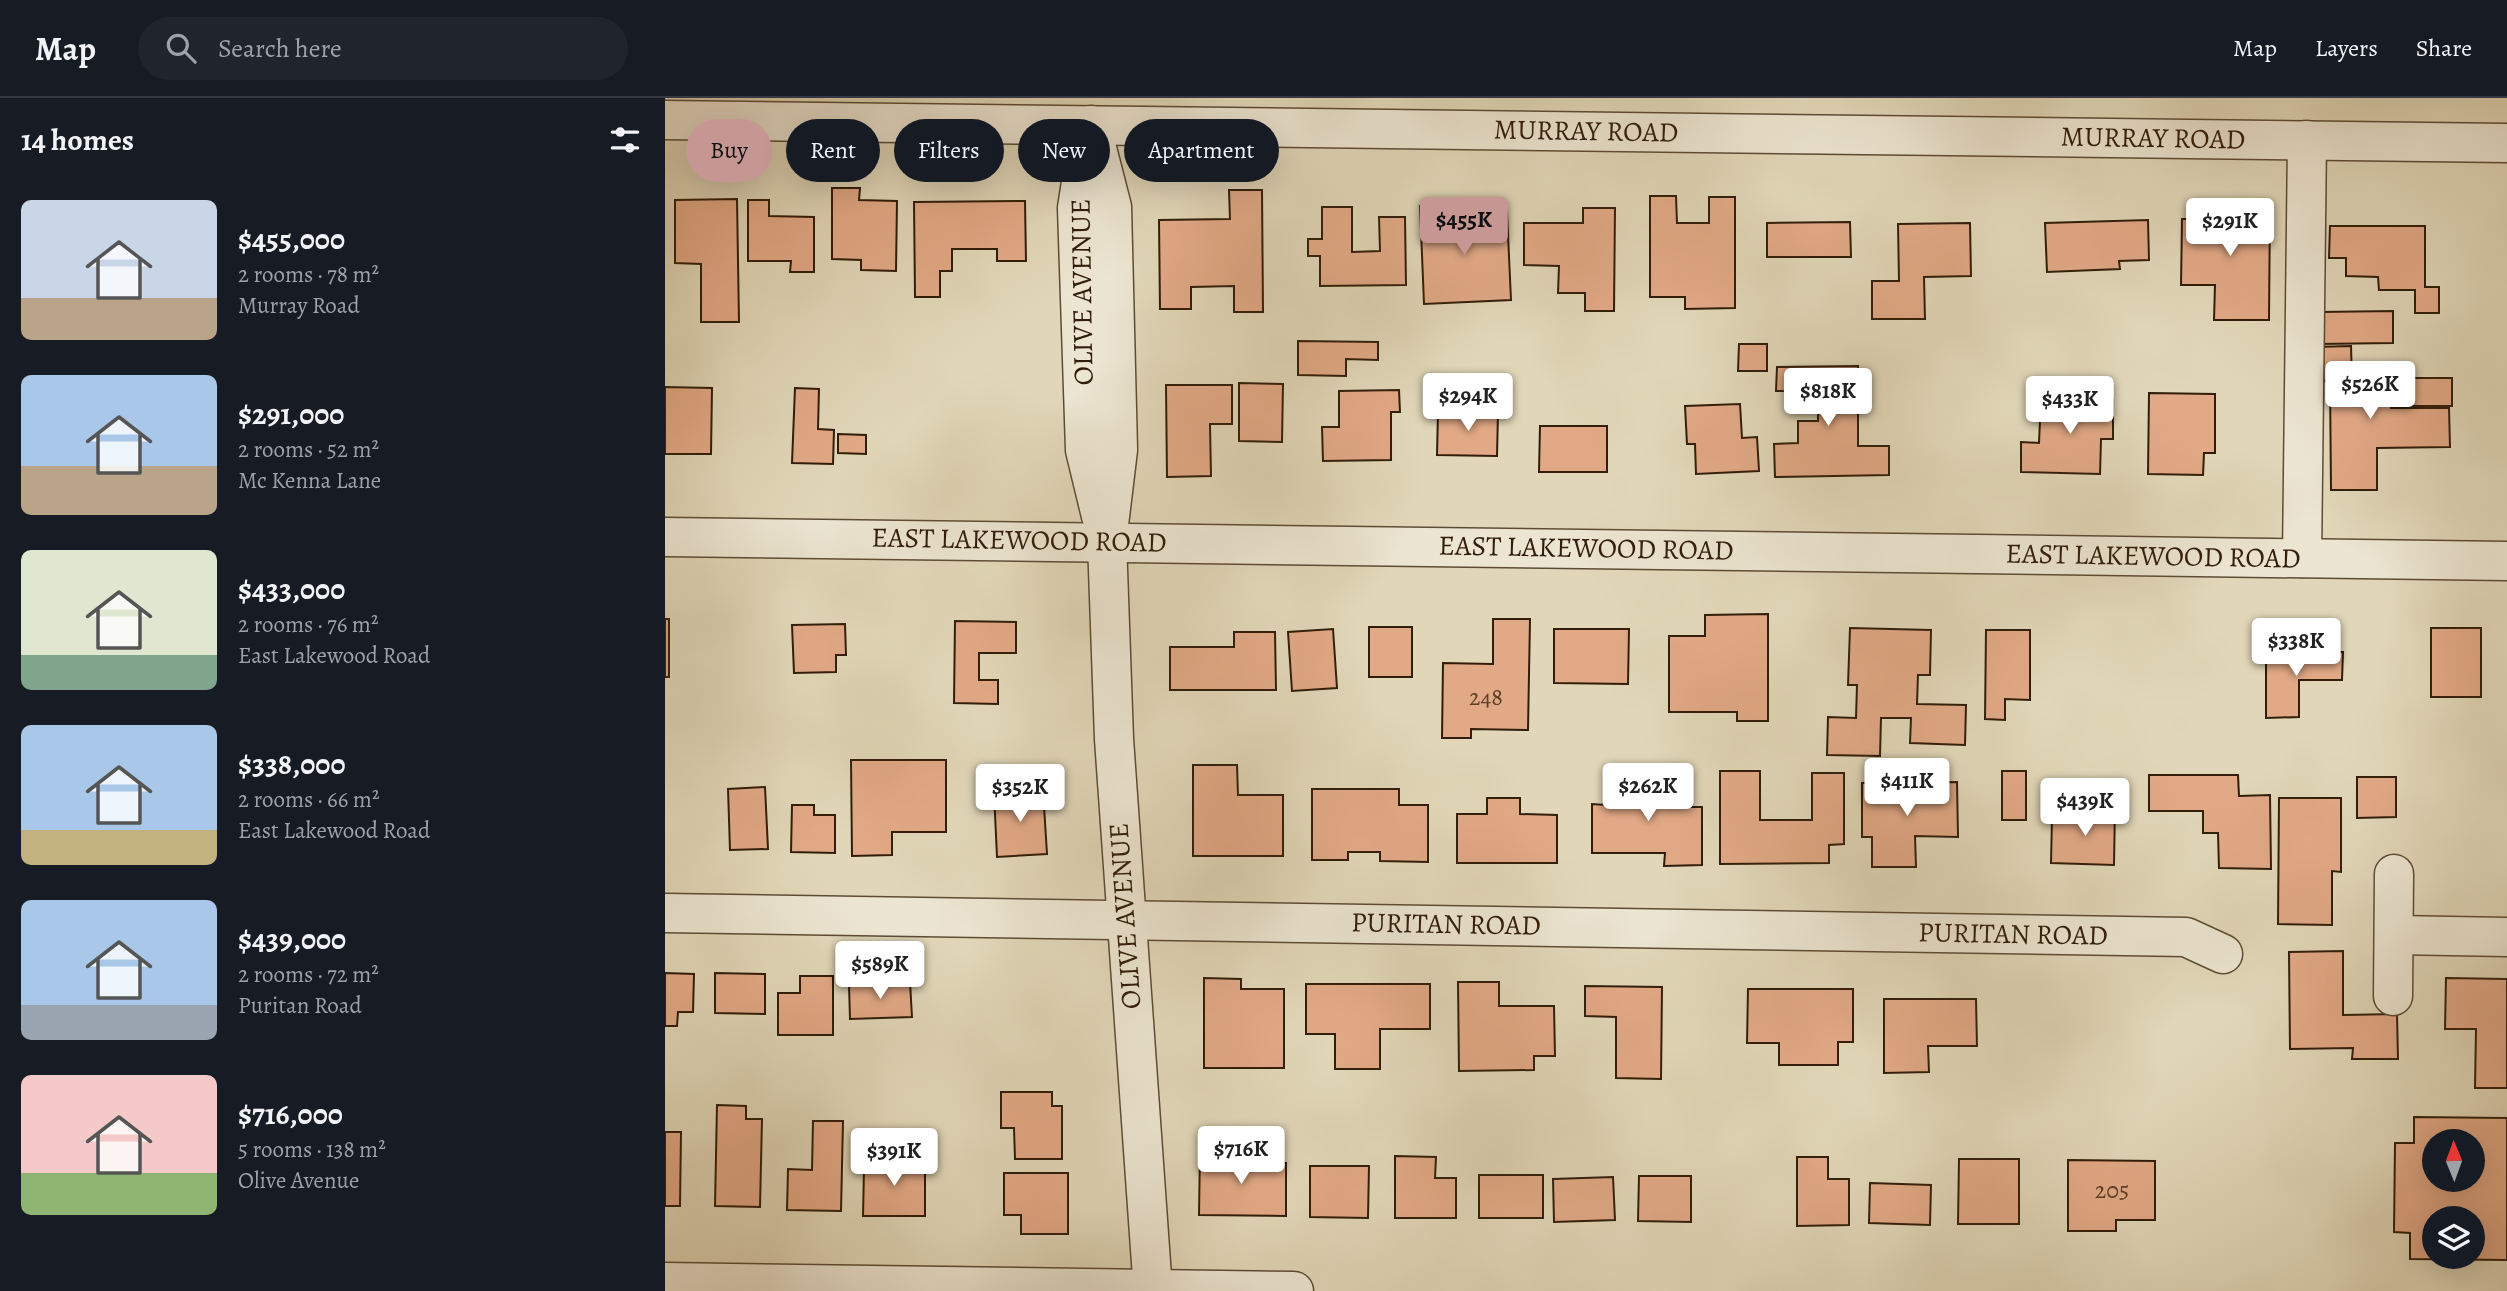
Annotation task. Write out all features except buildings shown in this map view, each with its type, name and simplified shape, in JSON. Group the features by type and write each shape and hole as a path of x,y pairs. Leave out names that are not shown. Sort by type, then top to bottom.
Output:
{"street":[{"name":"MURRAY ROAD","path":"665,120 1090,111 2507,143"},
{"name":"OLIVE AVENUE","path":"1090,111 1112,207 1118,450 1107,541 1124,919 1153,1290"},
{"path":"2302,558 2307,140"},
{"name":"EAST LAKEWOOD ROAD","path":"665,537 2507,561"},
{"path":"2393,996 2394,874"},
{"name":"PURITAN ROAD","path":"665,913 2186,937 2223,954"},
{"path":"2393,935 2507,937"},
{"path":"665,1282 1294,1291"}]}
